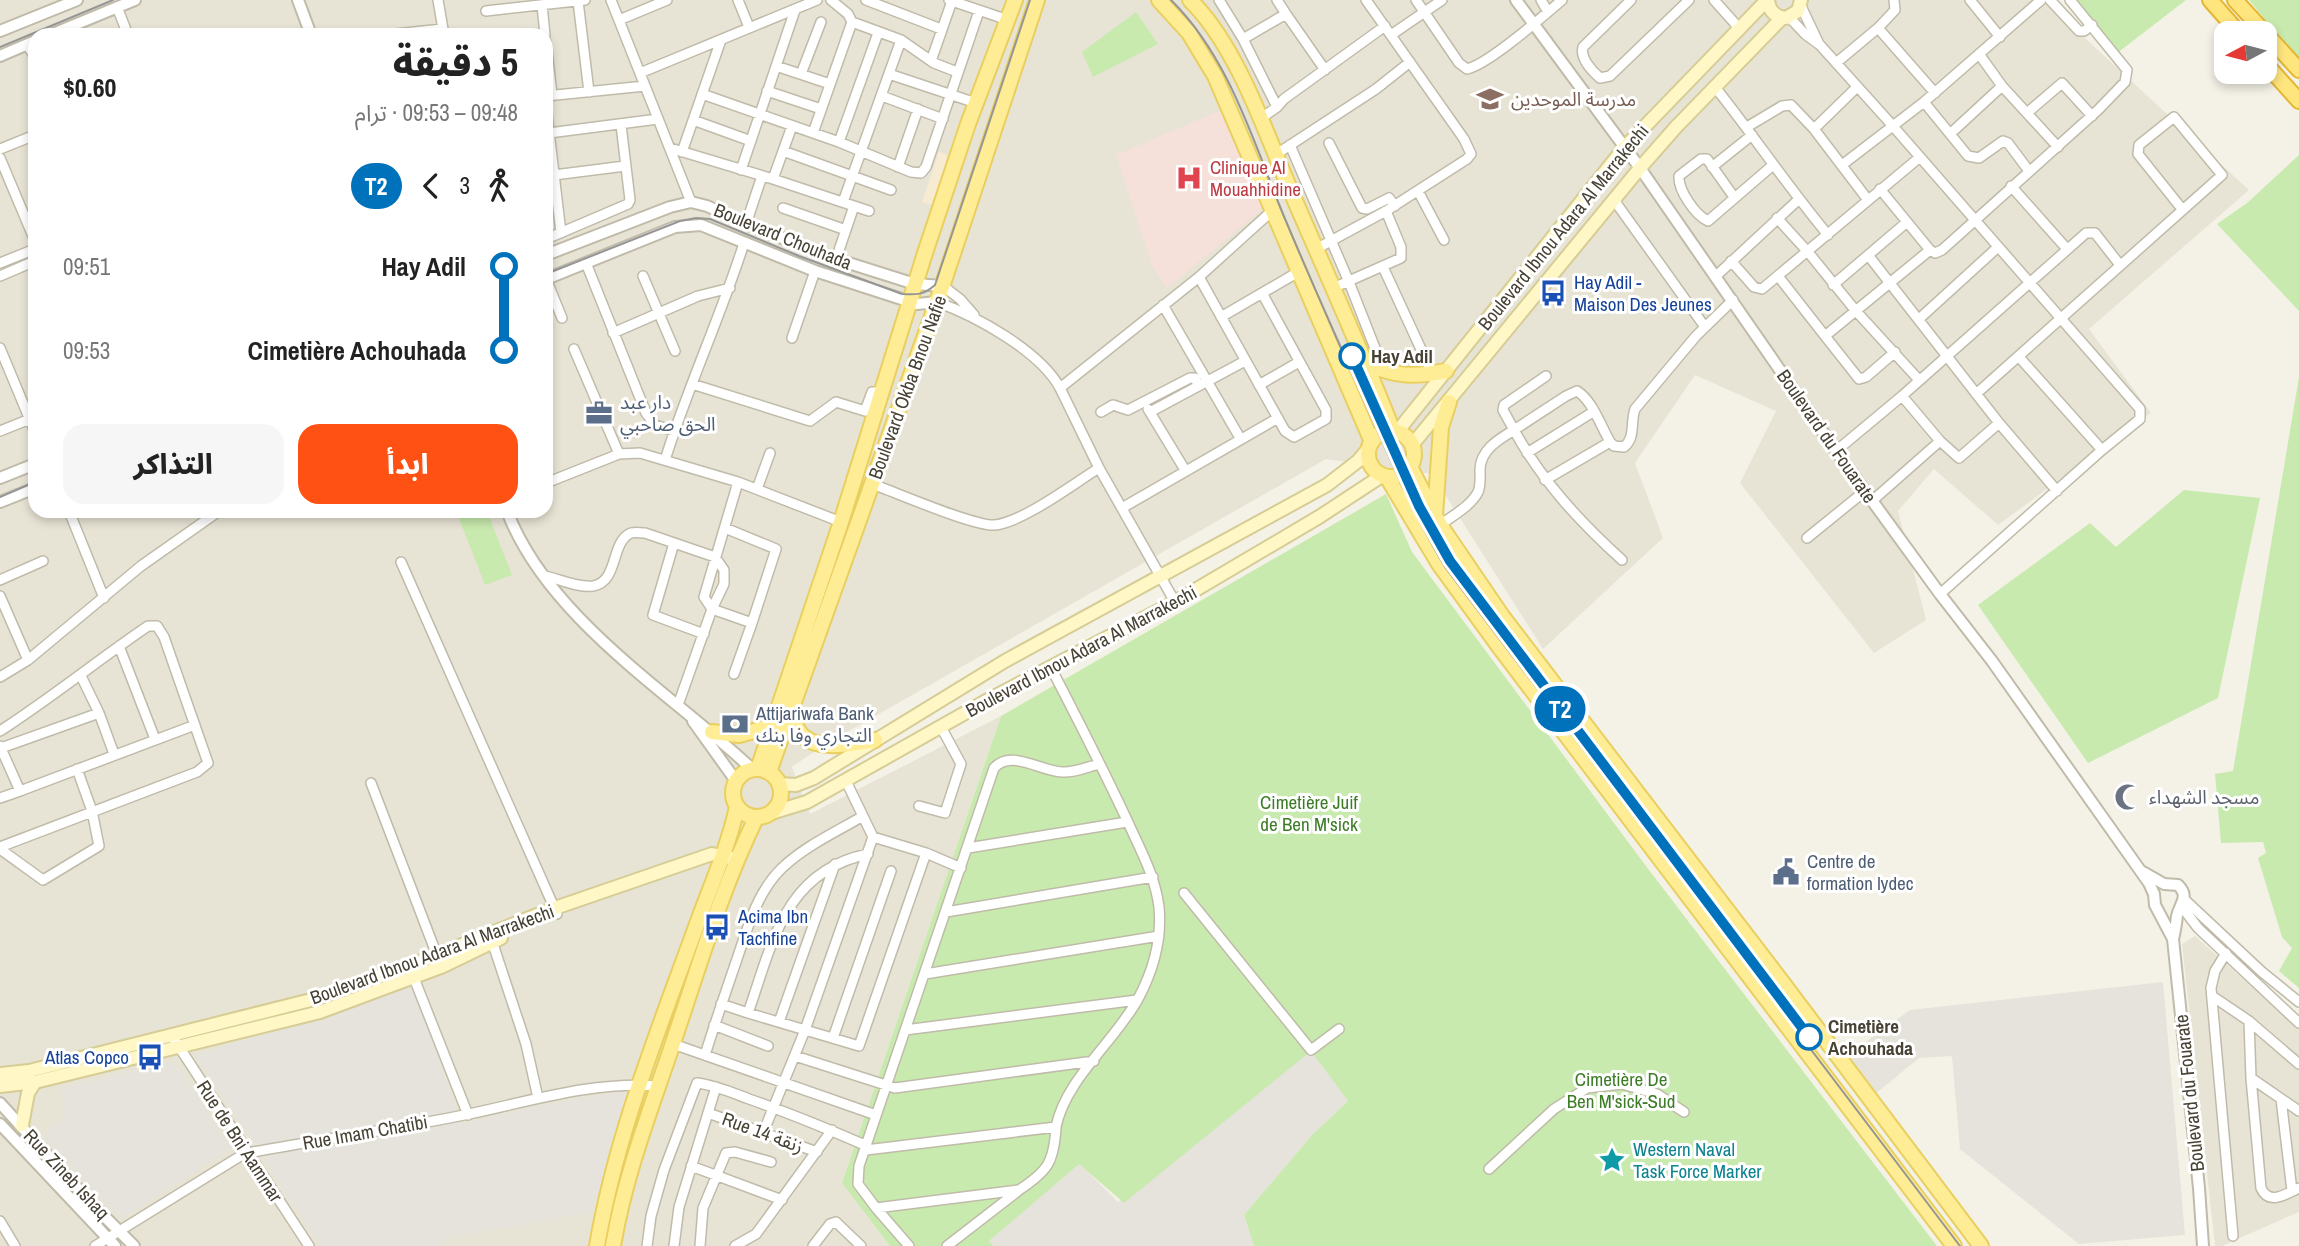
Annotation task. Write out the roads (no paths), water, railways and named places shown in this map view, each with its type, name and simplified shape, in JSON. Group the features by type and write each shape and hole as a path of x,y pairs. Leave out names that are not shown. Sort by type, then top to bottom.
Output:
{"highway":[{"path":"2209,0 2229,21"},
{"path":"2235,0 2299,69"},
{"path":"2277,76 2299,101"}],"main road":[{"name":"Boulevard Okba Bnou Nafie","path":"760,770 772,726 841,522 870,412 882,392 976,103 1015,0"},
{"name":"Boulevard Okba Bnou Nafie","path":"760,770 793,703 872,484 943,286 1037,0"},
{"path":"1159,0 1189,33 1215,76 1300,271 1370,445 1369,460 1373,467 1385,476 1428,548 1492,637 1954,1246"},
{"path":"1190,0 1216,33 1259,116 1395,432"},
{"path":"1767,0 1771,12 1786,18"},
{"name":"Boulevard Ibnou Adara Al Marrakechi","path":"1395,432 1439,372 1624,148 1767,0"},
{"name":"Boulevard Ibnou Adara Al Marrakechi","path":"1412,445 1640,168 1786,18 1794,15 1802,2"},
{"path":"1367,364 1405,376 1439,372"},
{"path":"1438,522 1441,427 1449,402"},
{"path":"1370,445 1381,434 1395,432 1406,437 1412,445 1414,454 1410,467 1399,475 1385,476"},
{"name":"Boulevard Ibnou Adara Al Marrakechi","path":"779,784 796,785 814,778 1004,661 1327,485 1358,461 1370,445"},
{"path":"1410,467 1438,522 1516,635 1790,992 1980,1246"},
{"name":"Boulevard Ibnou Adara Al Marrakechi","path":"771,813 807,802 1050,666 1175,602 1385,476"},
{"path":"793,703 793,720 797,728 815,743 839,745 875,740"},
{"path":"712,732 739,734 772,726"},
{"path":"613,1246 627,1181 673,1044 729,861 737,807 733,793 736,781 743,774 760,770 779,784 780,800 771,813 756,818 748,816 737,807"},
{"path":"597,1246 605,1200 620,1147 697,922 729,861 756,818"},
{"name":"Boulevard Ibnou Adara Al Marrakechi","path":"0,1074 29,1071 232,1027 315,999 412,972 554,912 712,854 729,861"},
{"name":"Boulevard Ibnou Adara Al Marrakechi","path":"0,1086 35,1082 175,1041"},
{"path":"22,1125 28,1093 35,1082"}],"street":[{"path":"0,31 77,0"},
{"path":"67,28 135,0"},
{"path":"298,0 309,28"},
{"path":"438,0 442,28"},
{"path":"486,11 585,0"},
{"path":"611,0 691,202"},
{"path":"619,20 667,0"},
{"path":"738,0 749,27"},
{"path":"640,73 817,0"},
{"path":"831,0 848,14 852,22 901,40 931,61 957,72"},
{"path":"866,0 941,29"},
{"path":"931,61 950,0 1008,20"},
{"path":"1219,0 1243,39 1276,105"},
{"path":"1277,0 1325,70"},
{"path":"1316,249 1390,209 1467,159 1471,150 1366,0"},
{"path":"1416,0 1459,63 1467,69 1486,59 1562,0"},
{"path":"1391,36 1442,0"},
{"name":"Boulevard du Fouarate","path":"1516,0 1640,168 1872,501 1992,661 2141,870 2172,939 2203,1246"},
{"path":"1541,0 1548,12"},
{"path":"1631,0 1583,47 1584,58 1600,78 1610,75 1689,0"},
{"path":"1714,0 1739,28"},
{"path":"1836,62 1878,28 1895,10 1894,0"},
{"path":"1842,164 1935,93 2042,0"},
{"path":"2050,0 2079,31 2092,25"},
{"path":"1881,189 1935,253 1942,250 1973,219 2092,116 2128,76 2124,65 2070,0"},
{"path":"578,1 589,92"},
{"path":"1973,1 2000,37"},
{"path":"1802,2 1820,45"},
{"path":"542,5 544,28"},
{"path":"117,8 125,28"},
{"path":"741,170 795,10"},
{"path":"702,94 839,142 916,174 924,171 979,11"},
{"path":"1243,39 1286,14"},
{"path":"1786,18 1820,45 1836,62 2140,409 2140,419 1940,594"},
{"path":"801,74 821,22"},
{"path":"813,133 852,22"},
{"path":"1259,116 1385,26"},
{"path":"1878,28 1935,93"},
{"path":"839,142 878,33"},
{"path":"682,152 720,40"},
{"path":"844,202 901,40"},
{"path":"0,56 28,44"},
{"path":"1979,54 2002,86 2058,147"},
{"path":"1275,155 1376,89 1410,62"},
{"path":"776,66 830,84"},
{"path":"889,74 976,103"},
{"path":"2027,113 2062,83 2092,116"},
{"path":"553,96 645,86"},
{"path":"1950,134 2002,86"},
{"path":"1814,129 1857,87"},
{"path":"1716,88 1798,200 1828,235"},
{"path":"767,91 821,109"},
{"path":"882,96 943,119"},
{"path":"1924,102 1968,156 1979,158 1999,143 2008,143 2029,170"},
{"path":"1712,167 1750,131 1787,105 1796,108 1814,129 1868,200"},
{"path":"898,167 918,109"},
{"path":"1976,394 2222,175 2174,117 2137,149 2138,154 2182,209"},
{"path":"553,133 658,119"},
{"path":"693,120 751,141"},
{"path":"553,236 628,204 630,200 621,125"},
{"path":"774,178 792,127"},
{"path":"0,149 28,138"},
{"path":"1329,143 1362,208 1367,209 1389,198 1401,247 1401,258 1333,288"},
{"path":"1290,145 1384,371"},
{"path":"670,148 774,178 869,211"},
{"path":"783,151 891,190"},
{"path":"1731,261 1755,288 1762,289 1920,157"},
{"path":"0,158 28,224"},
{"path":"1734,197 1707,159 1704,158 1679,176 1678,182 1699,215 1710,220 1773,165"},
{"path":"554,176 625,166"},
{"path":"553,167 561,233"},
{"path":"746,224 762,176"},
{"path":"2011,186 2067,249"},
{"path":"1418,191 1444,240"},
{"path":"1614,200 1704,327"},
{"path":"1716,276 1798,200"},
{"name":"Boulevard Chouhada","path":"553,252 670,206 691,202 707,206 836,259 915,284 943,286"},
{"path":"836,259 854,206"},
{"path":"783,208 846,230"},
{"path":"1060,388 1199,276 1274,209"},
{"path":"1777,218 1919,380"},
{"path":"1833,285 1907,222"},
{"name":"Boulevard Chouhada","path":"553,276 675,227 701,225 815,271 911,302 937,302"},
{"path":"1836,450 1902,396 2086,233 2095,233 2120,265"},
{"path":"665,460 730,288 744,243"},
{"path":"1919,318 1998,247"},
{"path":"1825,336 1930,250"},
{"path":"0,263 28,252"},
{"path":"1868,255 1999,423 2057,491"},
{"path":"586,263 650,421 674,431"},
{"path":"0,276 28,264"},
{"path":"1383,267 1439,372"},
{"path":"792,338 815,271"},
{"path":"1221,317 1300,271"},
{"path":"643,276 675,351"},
{"path":"1199,276 1285,432 1294,437 1325,419 1326,410 1262,293"},
{"path":"1779,276 1859,379 1866,377 1895,352"},
{"path":"943,286 960,299 975,316 1049,372 1060,388 1099,468 1175,602"},
{"path":"613,333 698,296 730,288"},
{"path":"553,296 562,318"},
{"path":"1438,522 1477,494 1484,454 1499,439 1572,392 1581,393 1609,442 1619,448 1630,442 1635,409 1704,327 1733,300"},
{"path":"937,302 975,316"},
{"path":"1164,305 1240,438"},
{"path":"0,348 28,414"},
{"path":"574,349 619,454"},
{"path":"2019,357 2102,450"},
{"path":"1101,412 1113,405 1128,410 1147,407 1245,361"},
{"path":"1259,386 1299,362"},
{"path":"1546,376 1504,405 1503,411 1545,480 1581,522 1622,560"},
{"path":"692,384 810,421 836,402 870,412"},
{"path":"1902,396 1940,441 1959,458 1999,423"},
{"path":"1147,407 1185,470"},
{"path":"1527,453 1593,412"},
{"path":"1122,508 1278,418"},
{"path":"0,431 28,420"},
{"path":"1872,501 1940,441"},
{"path":"1545,480 1609,442"},
{"path":"553,480 619,454 640,453 738,482 841,522"},
{"path":"757,489 770,453"},
{"path":"0,478 28,467"},
{"path":"872,484 971,520 995,525 1023,515 1099,468"},
{"path":"738,482 704,594 712,609 752,623"},
{"path":"0,502 28,491"},
{"path":"1807,538 1865,491"},
{"path":"72,518 104,598"},
{"path":"0,677 28,660 141,566 209,518"},
{"path":"510,518 519,539 545,576 596,634 692,718 760,770"},
{"path":"725,528 776,549 734,674"},
{"path":"545,576 589,587 598,585 605,580 629,534 645,533 715,556 724,570 725,578 678,705"},
{"path":"674,543 653,615 704,634"},
{"path":"0,580 43,561"},
{"path":"401,562 554,912"},
{"path":"0,596 4,614 28,660"},
{"path":"0,730 81,676 148,626 157,626 164,637 208,763 197,772 0,848"},
{"path":"119,646 155,739"},
{"path":"947,1246 1031,1182 1053,1158 1059,1112 1069,1092 1137,1000 1150,973 1159,936 1159,910 1153,877 1050,666"},
{"path":"81,676 99,713 114,754"},
{"path":"20,791 1,747 99,713"},
{"path":"692,718 700,734 736,781"},
{"path":"0,798 195,725"},
{"path":"919,806 945,813 961,764 941,727"},
{"path":"909,1246 862,1191 857,1178 885,1087 994,768 999,763 1012,760 1058,772 1070,772 1099,764"},
{"path":"0,848 43,880 99,846 92,811 77,769"},
{"path":"762,1133 805,1030 873,837 846,781"},
{"path":"371,783 439,961"},
{"path":"705,1055 759,900 771,881 783,867 802,853 863,816"},
{"path":"968,848 1127,822"},
{"path":"873,837 926,853 961,868"},
{"path":"721,1004 856,1046 860,1044 926,853"},
{"path":"748,1013 787,907 815,877 835,864 868,854"},
{"path":"779,1022 835,864"},
{"name":"Boulevard du Fouarate","path":"2141,870 2164,884 2178,885 2184,892 2172,939"},
{"path":"834,1038 891,871"},
{"path":"946,912 1153,877"},
{"path":"2154,894 2164,884"},
{"path":"1184,893 1311,1050 1339,1028"},
{"path":"2158,909 2168,914 2182,906"},
{"path":"2182,906 2198,928 2299,1023"},
{"path":"2182,906 2299,1002"},
{"path":"925,974 1159,936"},
{"path":"491,939 526,1044 538,1098"},
{"path":"2226,953 2215,971 2212,996 2234,1236"},
{"path":"412,972 468,1115"},
{"path":"2212,996 2249,1021 2299,1064"},
{"path":"905,1030 1137,1000"},
{"path":"2249,1021 2261,1188 2269,1197 2278,1198 2295,1190 2281,1099"},
{"path":"715,1025 768,1046"},
{"name":"Rue de Bni Aammar","path":"175,1041 309,1246"},
{"path":"673,1044 876,1115"},
{"path":"795,1056 885,1087 906,1088 1094,1061"},
{"path":"2251,1078 2299,1111"},
{"path":"647,1246 656,1194 695,1085 699,1083 832,1130 866,1148 1056,1127"},
{"path":"1489,1169 1554,1109 1587,1088 1622,1084 1657,1094 1684,1112"},
{"name":"Rue Imam Chatibi","path":"95,1246 111,1242 120,1230 247,1154 468,1115 538,1098 607,1087 658,1086"},
{"path":"674,1246 679,1207 716,1087"},
{"name":"Rue Zineb Ishaq","path":"0,1103 134,1246"},
{"name":"Rue 14 زنقة","path":"708,1113 817,1152"},
{"name":"Rue Zineb Ishaq","path":"0,1124 111,1242"},
{"path":"735,1246 756,1234 832,1130"},
{"path":"700,1246 703,1208 715,1175 728,1151 771,1162"},
{"path":"691,1166 782,1200"},
{"path":"876,1208 1019,1190"},
{"path":"0,1221 15,1246"},
{"path":"813,1246 830,1224 836,1222 862,1246"}],"tram line":[{"path":"46,28 113,0"},
{"path":"553,271 680,221 696,218 710,219 902,294 927,291 935,285 1030,0"},
{"path":"1171,0 1209,47 1238,101 1293,238 1383,443 1445,567 1960,1246"},
{"path":"0,47 28,35"},
{"name":"T2","path":"1352,356 1419,506 1450,561 1809,1037"},
{"path":"0,497 28,485"}],"place":[{"name":"مدرسة الموحدين","path":"1490,99"},
{"name":"Clinique Al Mouahhidine","path":"1189,178"},
{"name":"Hay Adil - Maison Des Jeunes","path":"1553,293"},
{"name":"Hay Adil","path":"1352,356"},
{"name":"دار عبد الحق صاحبي","path":"599,413"},
{"name":"Attijariwafa Bank التجاري وفا بنك","path":"735,724"},
{"name":"مسجد الشهداء","path":"2128,797"},
{"name":"Centre de formation lydec","path":"1786,872"},
{"name":"Acima Ibn Tachfine","path":"717,927"},
{"name":"Cimetière Achouhada","path":"1809,1037"},
{"name":"Atlas Copco","path":"150,1057"},
{"name":"Western Naval Task Force Marker","path":"1612,1160"}],"park label":[{"name":"Cimetière Juif de Ben M'sick","path":"1309,813"},
{"name":"Cimetière De Ben M'sick-Sud","path":"1621,1090"}]}
